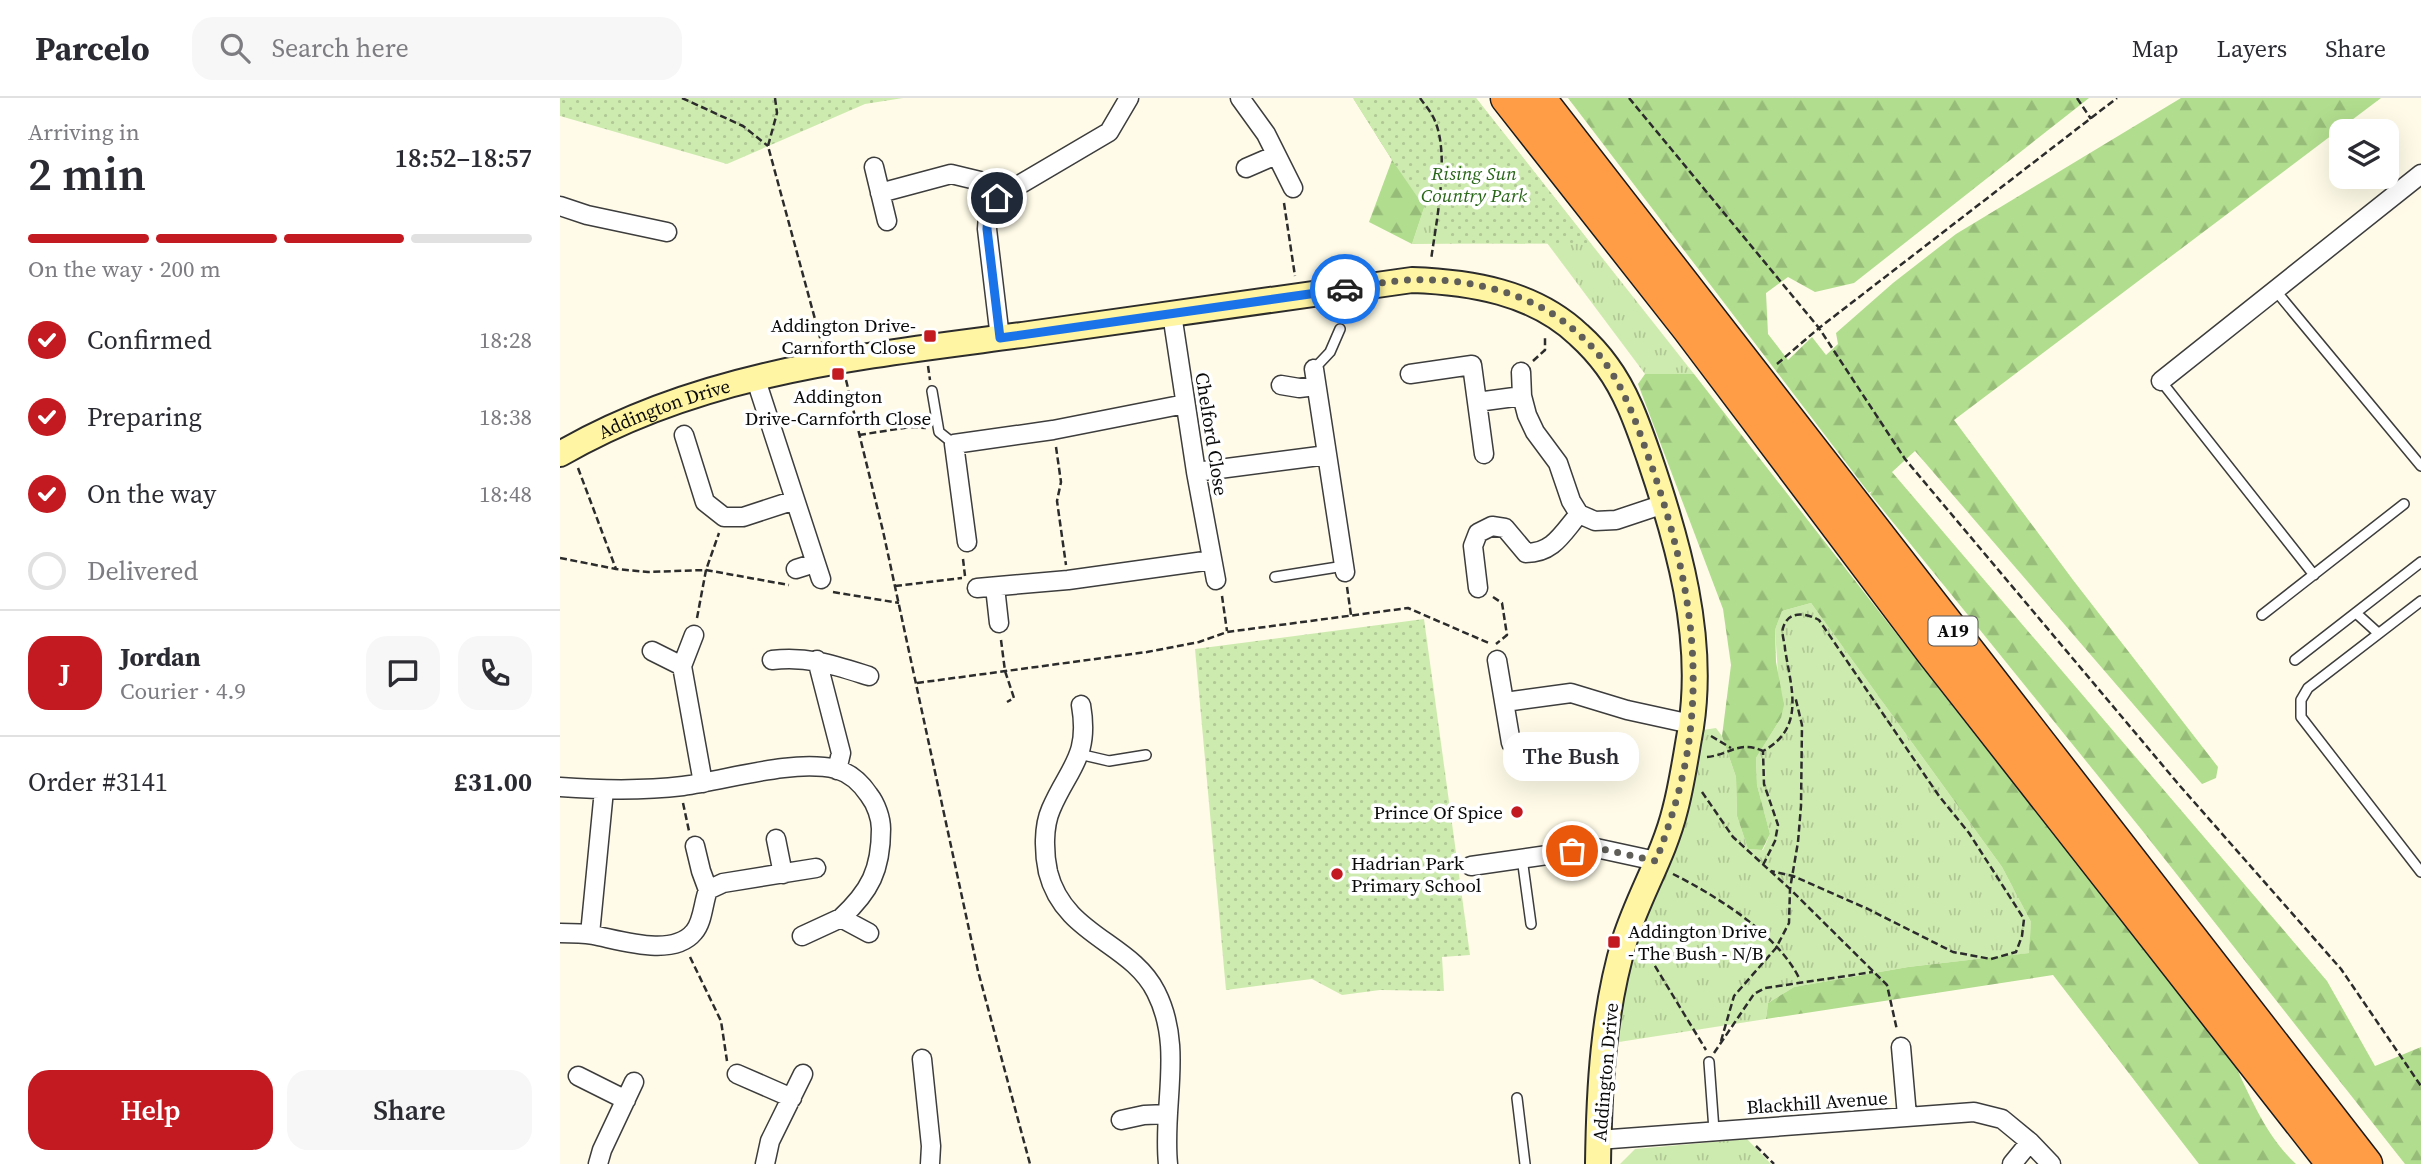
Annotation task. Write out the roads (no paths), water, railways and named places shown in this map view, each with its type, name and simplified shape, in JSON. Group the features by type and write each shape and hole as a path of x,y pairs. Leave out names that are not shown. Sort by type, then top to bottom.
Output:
{"highway":[{"name":"A19","path":"1507,98 1696,339 1933,653 2333,1164"},
{"name":"A19","path":"1539,98 2366,1164"}],"street":[{"path":"1000,338 987,229 988,215 997,198 1110,132 1129,98"},
{"path":"1240,98 1266,134 1293,188"},
{"path":"1246,168 1276,155"},
{"path":"874,167 887,221"},
{"path":"880,193 951,174 980,181 993,188 997,198"},
{"path":"2161,381 2421,174"},
{"path":"560,206 587,215 667,232"},
{"name":"Addington Drive","path":"565,451 674,401 754,377 834,361 1412,280 1458,282 1495,290 1546,310 1578,334 1608,366 1629,404 1676,542 1691,624 1691,724 1675,812 1630,924 1614,982 1604,1037 1598,1152"},
{"name":"Chelford Close","path":"1172,314 1196,472 1216,580"},
{"path":"1410,374 1472,365 1483,454"},
{"path":"1521,372 1522,396 1527,415 1535,432 1558,463 1571,501 1579,514 1595,521 1616,520 1664,504"},
{"path":"754,377 823,578 796,577"},
{"path":"1281,385 1299,388 1315,378 1344,569"},
{"path":"1476,402 1522,396"},
{"path":"967,542 954,444 1053,430 1185,404"},
{"path":"684,435 705,502 724,517 743,517 795,500"},
{"path":"1196,472 1327,454"},
{"path":"1478,588 1473,546 1478,533 1492,526 1505,528 1525,553 1540,553 1553,545 1579,514"},
{"path":"999,623 979,584 1068,580 1212,559"},
{"path":"694,635 682,666 703,783"},
{"path":"652,651 682,666"},
{"path":"1496,652 1511,743"},
{"path":"772,660 797,657 817,660 869,677"},
{"path":"817,660 841,752 837,770"},
{"path":"1505,702 1571,693 1627,710 1691,724"},
{"path":"1081,705 1084,730 1079,754 1050,812 1045,844 1048,873 1068,911 1092,934 1140,970 1156,991 1163,1007 1170,1038 1172,1077 1168,1114 1168,1164"},
{"path":"560,787 604,790 680,786 799,766 837,770 860,782 875,802 881,825 880,857 872,881 858,902 841,919 802,936"},
{"path":"590,934 604,790"},
{"path":"776,839 783,874"},
{"path":"560,933 590,934 636,945 664,945 682,941 694,932 701,919 708,890 695,846"},
{"path":"1471,866 1597,848 1655,863"},
{"path":"708,890 723,883 816,868"},
{"path":"841,919 869,933"},
{"path":"1901,1047 1907,1116"},
{"path":"922,1059 931,1146 930,1164"},
{"path":"737,1074 792,1098"},
{"path":"765,1164 770,1141 803,1074"},
{"path":"578,1076 626,1100"},
{"path":"598,1164 634,1082"},
{"name":"Blackhill Avenue","path":"1598,1152 1714,1130 1974,1111 2002,1119 2051,1164"},
{"path":"1121,1120 1168,1114"},
{"path":"2012,1164 2030,1142"}],"lane":[{"path":"2275,290 2421,466"},
{"path":"1315,378 1340,330"},
{"path":"2161,381 2314,575"},
{"path":"932,391 939,432 954,444"},
{"path":"2262,615 2404,503"},
{"path":"2295,660 2421,562"},
{"path":"1275,577 1344,569"},
{"path":"2421,600 2308,688 2301,700 2301,717 2421,872"},
{"path":"2356,613 2378,634"},
{"path":"1079,754 1109,761 1146,755"},
{"path":"1522,858 1531,924"},
{"path":"1709,1062 1714,1130"},
{"path":"1517,1098 1525,1164"}],"place":[{"name":"Addington Drive- Carnforth Close","path":"930,336"},
{"name":"Addington Drive-Carnforth Close","path":"838,374"},
{"name":"Prince Of Spice","path":"1517,812"},
{"name":"The Bush","path":"1572,851"},
{"name":"Hadrian Park Primary School","path":"1337,874"},
{"name":"Addington Drive - The Bush - N/B","path":"1614,942"}],"park label":[{"name":"Rising Sun Country Park","path":"1474,184"}]}
